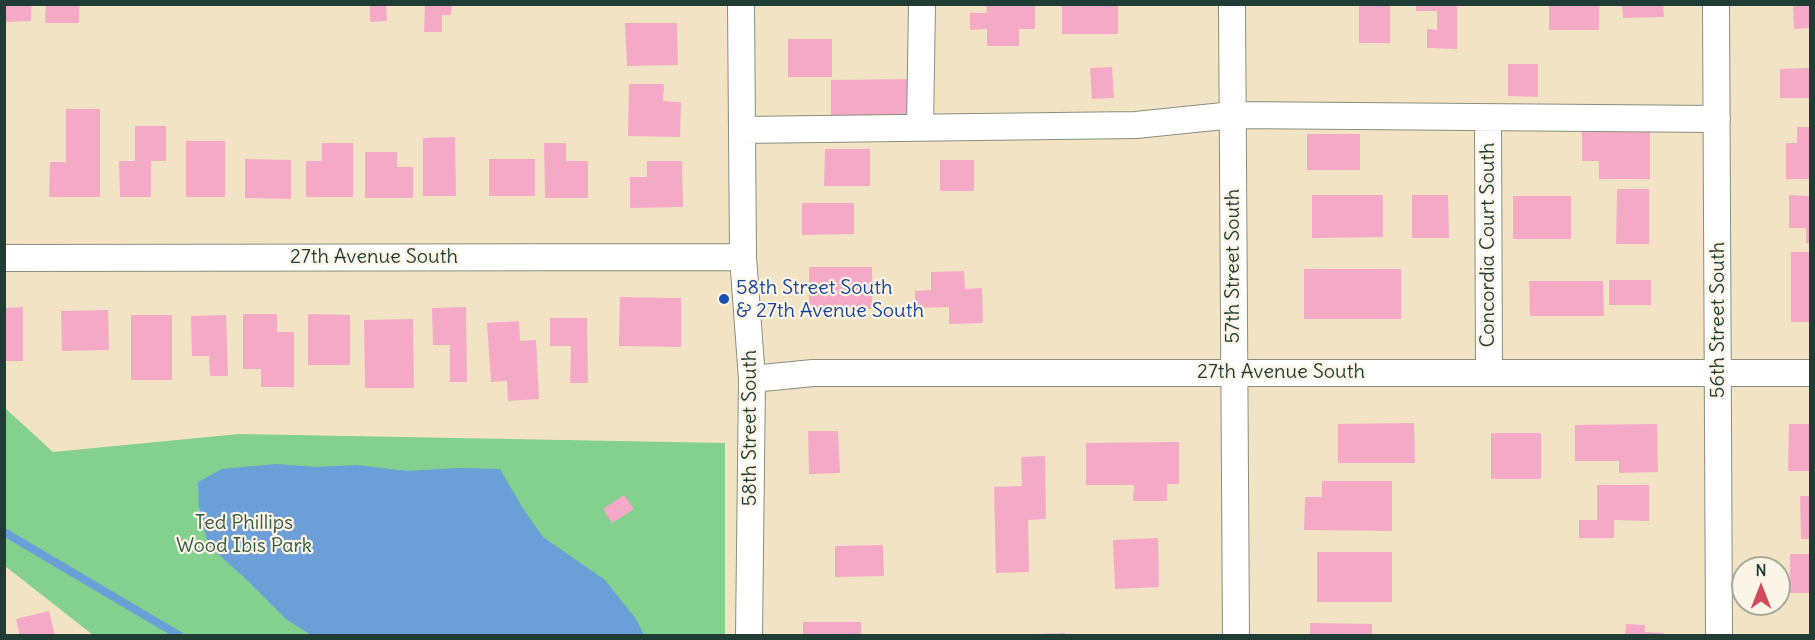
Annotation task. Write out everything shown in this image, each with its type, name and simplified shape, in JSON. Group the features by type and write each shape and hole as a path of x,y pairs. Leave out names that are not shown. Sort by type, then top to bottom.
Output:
{"street":[{"name":"58th Street South","path":"741,4 743,256 752,379 749,636"},
{"path":"920,127 922,4"},
{"name":"57th Street South","path":"1232,4 1236,636"},
{"name":"56th Street South","path":"1716,4 1719,636"},
{"path":"742,130 1136,125 1233,115 1717,119"},
{"name":"Concordia Court South","path":"1488,118 1489,371"},
{"name":"27th Avenue South","path":"4,258 743,256"},
{"name":"27th Avenue South","path":"752,379 813,373 1489,371 1810,373"}],"green space":[{"name":"Ted Phillips Wood Ibis Park","path":"4,407 53,452 239,434 725,443 725,635 93,635 5,566"}],"water":[{"path":"276,464 316,467 357,465 407,471 458,468 500,469 543,537 605,580 636,619 644,635 311,635 286,619 208,545 199,507 198,482 222,469"}],"building":[{"path":"4,4 31,4 31,21 4,22"},
{"path":"46,4 79,4 79,23 45,23"},
{"path":"370,4 386,4 387,21 370,22"},
{"path":"425,4 452,4 451,15 442,15 442,32 424,32"},
{"path":"986,4 1035,4 1035,29 1019,29 1019,46 987,46 987,29 970,30 970,13 987,13"},
{"path":"1062,4 1118,4 1118,34 1062,34"},
{"path":"1359,4 1390,4 1390,43 1359,43"},
{"path":"1416,4 1457,4 1457,49 1427,48 1427,29 1437,30 1437,11 1416,11"},
{"path":"1549,4 1599,4 1599,30 1549,30"},
{"path":"1622,4 1663,4 1664,17 1623,18"},
{"path":"1793,4 1810,4 1810,28 1794,29"},
{"path":"625,23 677,23 678,65 627,66"},
{"path":"788,39 832,39 832,77 788,77"},
{"path":"1508,64 1538,64 1538,97 1508,96"},
{"path":"1112,67 1114,98 1092,99 1090,68"},
{"path":"1810,68 1810,98 1780,98 1780,69"},
{"path":"913,79 914,118 831,119 831,80"},
{"path":"629,84 664,84 663,101 681,102 680,137 628,136"},
{"path":"66,109 100,109 100,197 49,197 50,162 66,162"},
{"path":"1582,125 1650,125 1650,179 1599,179 1599,161 1582,161"},
{"path":"135,126 166,126 166,161 151,161 151,197 120,197 119,161 135,161"},
{"path":"1797,127 1810,127 1810,179 1786,179 1786,143 1797,143"},
{"path":"1307,134 1360,134 1360,170 1307,170"},
{"path":"455,137 456,196 423,196 423,138"},
{"path":"186,141 225,141 225,197 186,197"},
{"path":"322,143 353,143 353,197 306,197 306,161 322,161"},
{"path":"544,143 566,143 566,161 588,161 588,198 545,198"},
{"path":"825,149 870,149 870,186 824,186"},
{"path":"365,152 397,152 397,167 413,167 413,198 365,198"},
{"path":"245,159 291,160 291,199 245,198"},
{"path":"489,159 535,159 535,196 489,196"},
{"path":"940,160 974,160 974,191 940,191"},
{"path":"647,161 682,161 683,207 630,208 630,177 647,177"},
{"path":"1617,189 1649,189 1649,244 1616,244"},
{"path":"1312,195 1383,195 1383,237 1312,238"},
{"path":"1412,195 1448,195 1449,238 1412,238"},
{"path":"1789,195 1810,196 1810,243 1806,243 1806,228 1789,228"},
{"path":"1513,196 1571,196 1571,239 1513,239"},
{"path":"802,203 854,203 854,234 802,235"},
{"path":"1791,252 1810,252 1810,322 1791,322"},
{"path":"809,267 872,267 872,309 809,309"},
{"path":"1304,269 1401,269 1401,319 1304,319"},
{"path":"964,271 965,289 982,288 983,323 949,324 949,307 915,308 915,291 931,290 931,272"},
{"path":"1609,280 1651,280 1651,305 1609,305"},
{"path":"1529,281 1603,281 1604,316 1530,316"},
{"path":"620,297 681,298 681,347 619,346"},
{"path":"23,307 23,361 4,361 4,308"},
{"path":"466,307 467,382 450,382 450,345 433,345 432,308"},
{"path":"108,310 109,350 62,351 61,311"},
{"path":"243,314 277,314 277,332 294,332 294,387 261,387 261,369 243,369"},
{"path":"308,314 350,315 350,365 308,365"},
{"path":"131,315 172,315 172,380 131,380"},
{"path":"226,315 228,376 210,376 209,356 192,356 191,316"},
{"path":"550,318 587,318 588,383 570,383 571,346 550,346"},
{"path":"413,319 414,388 365,388 364,320"},
{"path":"519,321 520,341 536,340 539,399 508,401 507,381 491,382 487,323"},
{"path":"1414,423 1415,463 1338,463 1338,424"},
{"path":"1657,424 1658,472 1619,473 1619,461 1575,461 1575,425"},
{"path":"1789,424 1810,424 1810,471 1788,471"},
{"path":"808,431 838,431 840,473 809,474"},
{"path":"1491,433 1541,433 1541,479 1491,479"},
{"path":"1179,442 1179,484 1167,484 1167,501 1133,501 1134,485 1086,485 1086,443"},
{"path":"1045,456 1046,519 1028,520 1029,572 996,573 994,487 1022,486 1021,457"},
{"path":"1322,481 1392,481 1392,531 1304,530 1305,497 1322,497"},
{"path":"1597,485 1649,485 1649,521 1614,520 1614,538 1579,538 1579,520 1597,520"},
{"path":"624,495 634,509 612,523 603,509"},
{"path":"1800,496 1810,496 1810,539 1801,539"},
{"path":"1158,538 1159,587 1115,589 1113,540"},
{"path":"883,545 884,576 835,577 835,546"},
{"path":"1317,552 1392,552 1392,602 1317,602"},
{"path":"1790,554 1810,554 1810,593 1791,593"},
{"path":"49,611 55,636 20,636 16,619"},
{"path":"803,622 861,622 861,636 803,636"},
{"path":"1310,623 1372,624 1372,636 1310,636"},
{"path":"1626,624 1645,625 1645,632 1664,633 1664,636 1625,636"},
{"path":"1065,633 1066,636 1034,636 1034,634"}],"waterway":[{"path":"4,532 180,636"}],"place":[{"name":"58th Street South & 27th Avenue South","path":"724,299"}]}
